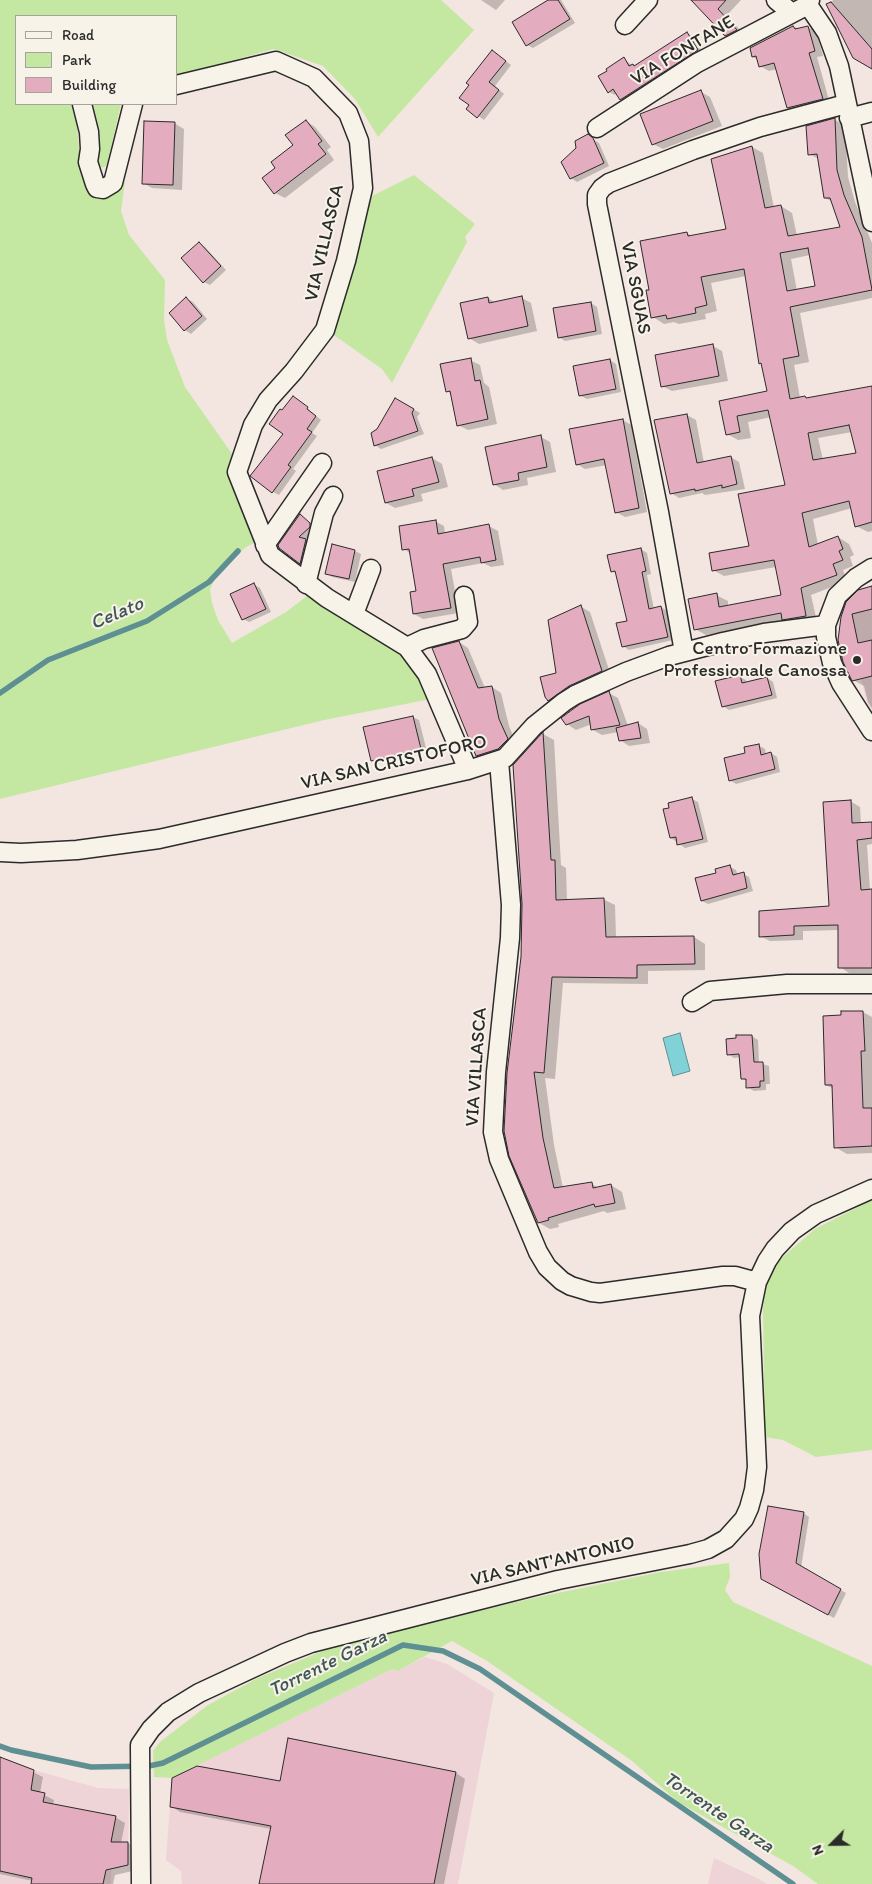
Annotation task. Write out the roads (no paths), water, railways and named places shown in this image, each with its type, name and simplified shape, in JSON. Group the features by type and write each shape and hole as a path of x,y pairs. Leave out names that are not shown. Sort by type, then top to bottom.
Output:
{"street":[{"path":"625,24 648,0"},
{"path":"776,0 792,13"},
{"path":"809,2 827,33 839,66 872,222"},
{"name":"VIA FONTANE","path":"597,128 697,63 792,13 809,2"},
{"name":"VIA VILLASCA","path":"178,86 276,61 314,78 348,114 360,140 362,188 346,261 325,330 294,371 268,400 253,425 237,472 264,545 270,555 306,584 407,647 427,674 468,770"},
{"path":"82,105 90,149 88,162 95,184 103,190 113,183 133,105"},
{"path":"848,111 872,112"},
{"name":"VIA SGUAS","path":"684,652 659,512 597,204 597,195 609,183 693,150 760,127 848,111"},
{"path":"264,545 322,463"},
{"path":"306,584 324,513 333,496"},
{"path":"872,568 856,578 837,596 826,625 826,638 832,663 841,683 872,731"},
{"path":"354,614 371,569"},
{"path":"407,647 424,639 462,629 468,622 464,596"},
{"name":"VIA SAN CRISTOFORO","path":"0,852 21,853 77,850 159,839 468,770 499,761 508,755 534,726 564,702 575,695 626,672 669,656 764,633 826,625"},
{"name":"VIA VILLASCA","path":"499,761 511,914 496,1072 493,1132 499,1159 538,1252 547,1267 562,1281 591,1292 600,1293 723,1276 735,1276 757,1282"},
{"path":"689,998 710,991 787,984 872,984"},
{"name":"VIA SANT'ANTONIO","path":"140,1884 140,1745 151,1729 168,1712 193,1697 259,1664 311,1643 558,1580 690,1554 708,1549 726,1539 739,1525 749,1508 757,1467 750,1316 757,1282 767,1260 792,1230 816,1214 872,1189"}],"water":[{"path":"680,1033 690,1071 673,1076 663,1038"}],"waterway":[{"name":"Celato","path":"0,693 48,660 147,621 209,582 238,551"},
{"name":"Torrente Garza","path":"0,1746 91,1767 149,1766 163,1763 403,1645 443,1651 480,1669 793,1884"}],"place":[{"name":"Centro Formazione Professionale Canossa","path":"857,660"}]}
